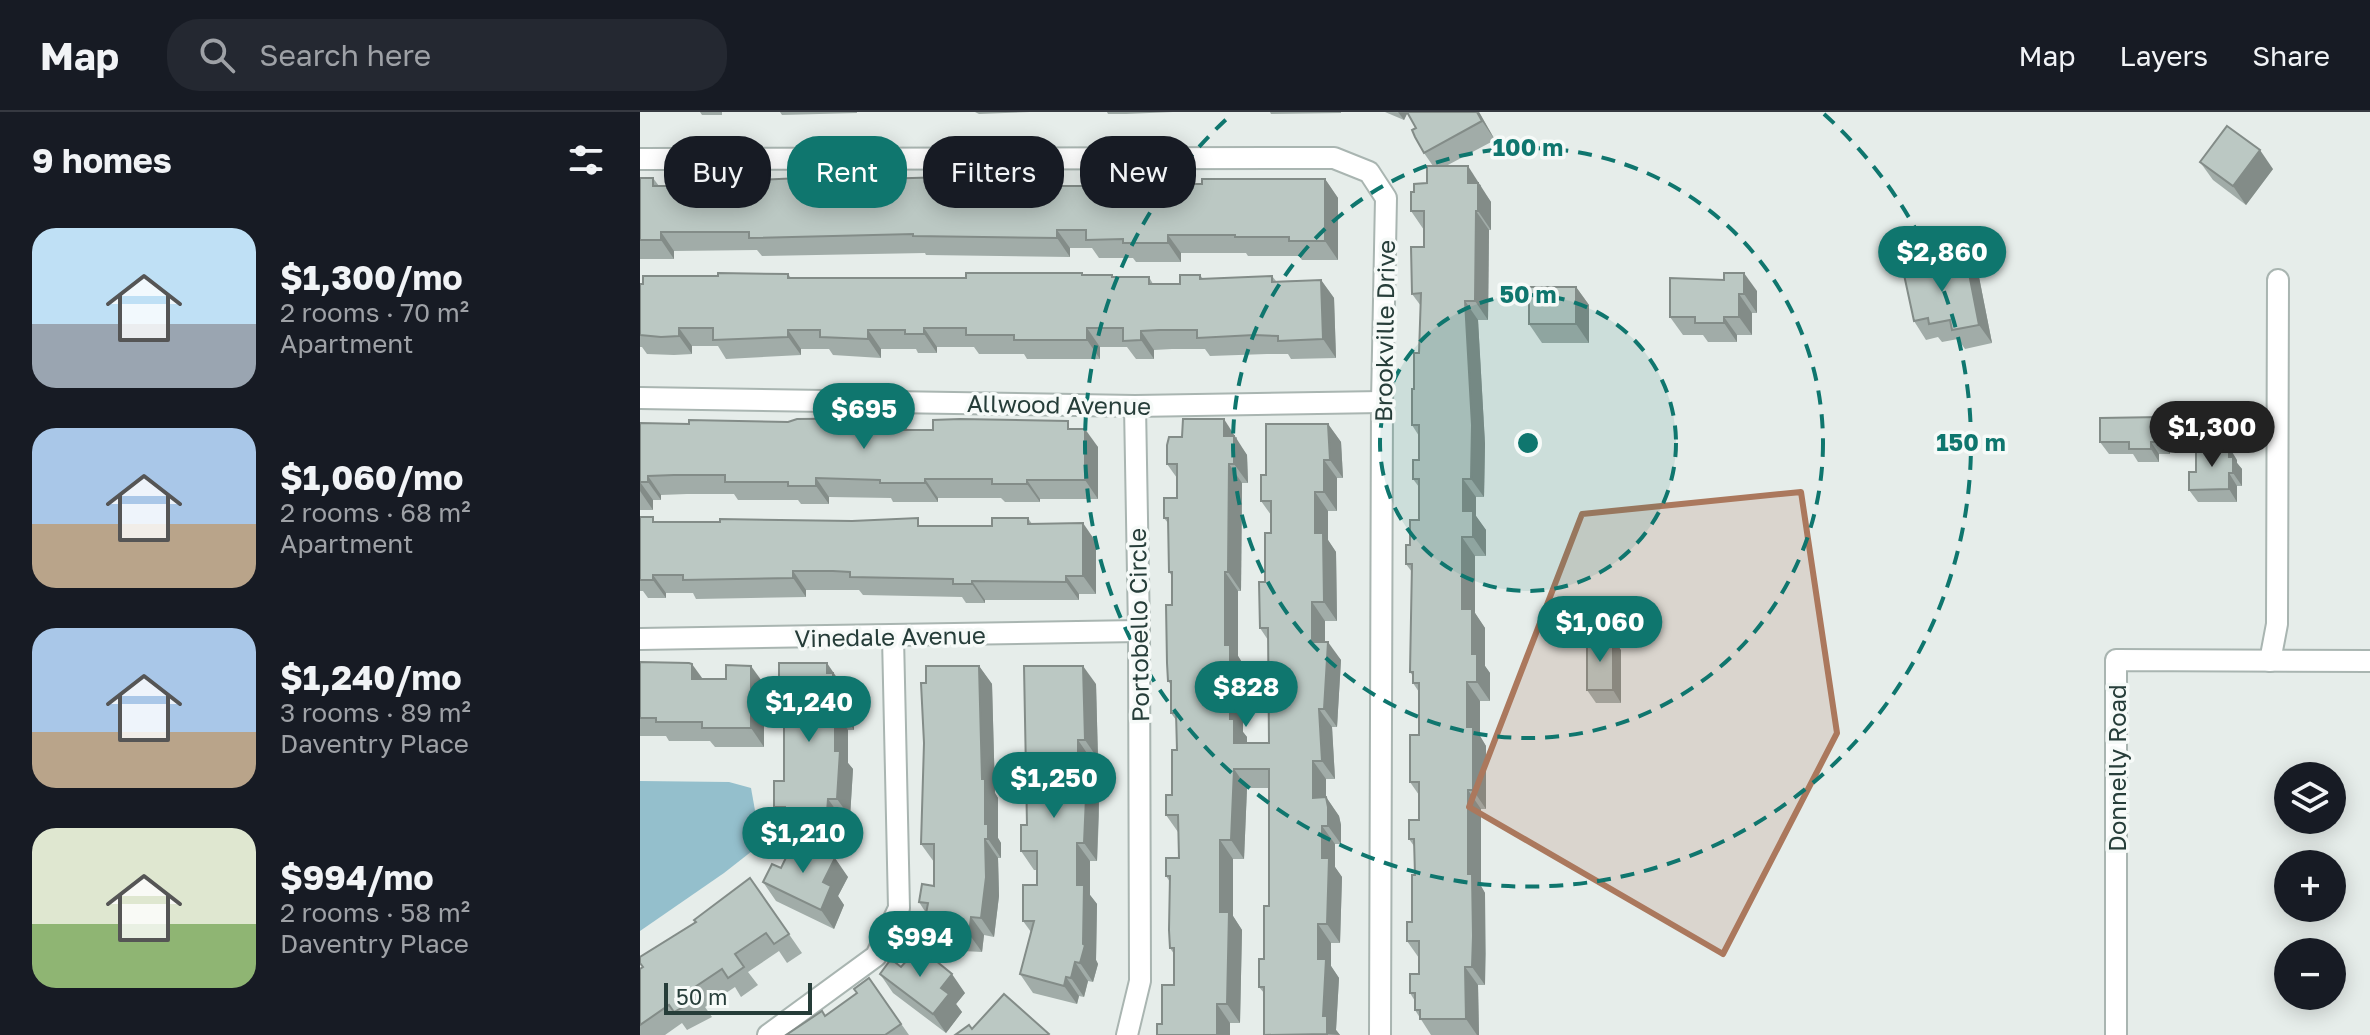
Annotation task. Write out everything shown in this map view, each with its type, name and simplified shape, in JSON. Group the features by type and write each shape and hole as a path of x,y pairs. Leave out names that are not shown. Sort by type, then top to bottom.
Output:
{"street":[{"name":"Brookville Drive","path":"640,159 1334,158 1369,172 1386,198 1382,402 1380,1035"},
{"path":"2270,661 2277,624 2278,280"},
{"name":"Allwood Avenue","path":"640,398 1135,406 1382,402"},
{"name":"Portobello Circle","path":"1127,1035 1140,981 1135,406"},
{"name":"Vinedale Avenue","path":"640,639 1139,631"},
{"path":"768,1035 876,956 899,908 893,637"},
{"name":"Donnelly Road","path":"2116,1035 2116,660 2370,661"}],"highlighted area":[{"path":"1801,492 1837,733 1723,954 1469,807 1582,514"}],"water":[{"path":"640,781 729,782 751,788 761,844 640,931"}],"building":[{"path":"1407,112 1477,112 1482,121 1424,153"},
{"path":"2227,126 2260,150 2233,186 2200,162"},
{"path":"1427,166 1468,166 1468,183 1478,183 1475,301 1465,301 1472,425 1471,479 1463,479 1463,511 1473,511 1473,537 1462,537 1462,609 1472,609 1472,654 1477,654 1477,682 1467,682 1467,727 1473,727 1473,790 1468,790 1468,874 1472,874 1473,936 1472,967 1465,967 1466,1019 1420,1019 1420,1010 1415,1010 1415,993 1410,993 1410,974 1419,974 1419,941 1407,941 1407,922 1412,922 1412,875 1415,875 1414,839 1409,839 1409,820 1419,820 1419,782 1410,782 1410,735 1419,735 1419,683 1413,683 1413,672 1410,672 1412,564 1406,564 1410,520 1419,520 1419,479 1413,479 1413,460 1419,460 1419,425 1412,425 1412,389 1414,353 1419,353 1421,293 1412,294 1411,247 1424,247 1424,211 1411,211 1411,192 1414,192 1414,184 1427,183"},
{"path":"640,178 653,178 653,186 664,186 664,208 771,208 771,179 787,179 787,208 907,208 907,178 923,178 923,208 1064,208 1064,186 1080,186 1080,208 1196,208 1196,184 1202,184 1202,179 1325,179 1325,241 1289,241 1289,237 1168,235 1168,243 1123,243 1123,239 1086,240 1086,230 1057,230 1057,238 913,234 749,238 749,232 661,232 661,240 640,240"},
{"path":"1966,258 1979,325 1952,330 1950,320 1929,324 1928,318 1914,321 1903,270"},
{"path":"718,273 788,274 788,278 966,278 966,273 1082,273 1149,277 1149,284 1180,284 1180,275 1200,275 1200,279 1272,276 1272,282 1321,280 1323,339 1278,341 1278,336 1254,335 1197,338 1197,330 1159,330 1141,331 1141,340 1123,341 1123,328 1087,328 1087,340 1014,340 1014,335 966,335 966,328 924,328 924,334 905,334 905,330 868,330 868,339 820,337 820,330 788,330 788,337 713,340 713,328 679,328 679,336 640,335 640,284 643,284 643,276 718,276"},
{"path":"1724,273 1744,273 1744,294 1739,294 1739,317 1724,317 1724,323 1695,323 1695,317 1670,317 1670,278 1724,280"},
{"path":"1529,287 1576,287 1576,324 1529,324"},
{"path":"2161,417 2161,442 2151,442 2151,449 2129,449 2129,442 2100,442 2100,418"},
{"path":"900,418 900,430 933,430 933,420 960,419 1068,421 1068,429 1085,429 1085,480 1027,480 1027,484 992,484 992,479 880,483 880,480 816,478 816,486 788,486 788,482 725,482 725,475 674,475 648,476 648,482 640,482 640,423"},
{"path":"1183,419 1224,419 1224,436 1234,436 1234,464 1229,464 1225,645 1230,645 1230,719 1234,719 1234,743 1269,743 1268,628 1260,628 1259,582 1265,582 1265,533 1271,533 1271,501 1261,501 1261,475 1266,475 1266,424 1328,424 1330,460 1324,460 1324,492 1315,492 1315,533 1323,533 1324,602 1312,602 1312,642 1328,642 1324,709 1319,709 1322,761 1313,761 1313,798 1326,797 1328,807 1328,826 1322,826 1322,858 1329,858 1327,924 1318,924 1318,959 1326,959 1323,1016 1327,1016 1327,1034 1264,1035 1264,987 1259,987 1259,959 1264,959 1264,906 1269,906 1269,769 1234,769 1231,840 1220,840 1220,912 1229,912 1227,1004 1217,1004 1217,1035 1157,1035 1157,1024 1162,1024 1162,985 1174,985 1174,948 1170,948 1169,930 1170,876 1166,876 1166,858 1179,858 1178,815 1166,815 1166,795 1172,795 1172,750 1177,750 1176,713 1171,713 1171,681 1168,681 1167,663 1166,605 1172,605 1172,572 1169,572 1168,518 1164,518 1164,498 1177,498 1177,464 1167,464 1167,445 1169,437 1182,437"},
{"path":"2196,447 2229,447 2229,457 2233,457 2233,473 2229,473 2229,489 2189,490 2189,472 2196,472"},
{"path":"640,517 653,517 653,522 918,518 918,526 992,526 992,518 1028,518 1028,524 1083,523 1083,576 1066,576 1066,582 972,581 972,584 953,584 953,579 850,577 850,572 793,571 793,578 683,580 683,575 653,575 653,580 640,580"},
{"path":"1587,638 1613,638 1613,690 1587,690"},
{"path":"640,662 689,663 692,664 692,679 726,679 726,665 751,666 751,728 702,728 702,722 656,722 656,718 640,718"},
{"path":"779,663 827,663 827,673 833,673 833,690 841,690 841,711 835,711 835,751 840,751 837,799 828,799 826,826 785,824 785,807 774,807 774,781 784,781 784,678 779,678"},
{"path":"926,666 979,666 982,779 985,779 988,839 985,839 986,877 981,918 971,917 969,934 932,931 940,921 925,919 928,903 919,902 922,884 934,886 934,844 921,844 924,743 921,683 926,683"},
{"path":"1024,666 1083,666 1085,740 1078,740 1078,778 1086,778 1086,797 1084,843 1077,843 1077,885 1084,885 1085,945 1080,963 1075,962 1071,978 1066,977 1064,986 1020,974 1034,921 1023,921 1023,885 1037,885 1037,851 1021,851 1021,825 1027,825"},
{"path":"795,839 835,858 823,882 831,886 821,910 763,882 772,864 781,868"},
{"path":"750,878 789,934 774,944 766,933 735,954 744,967 728,978 722,969 692,989 699,998 674,1012 669,1005 640,1025 640,969 643,967 640,957 696,922 694,920"},
{"path":"919,947 952,974 941,988 949,994 933,1014 880,974 891,959 901,967"},
{"path":"869,978 901,1024 885,1035 786,1035 822,1011 825,1016 857,993 854,989"},
{"path":"1004,994 1049,1034 955,1035 969,1025 972,1029"}]}
